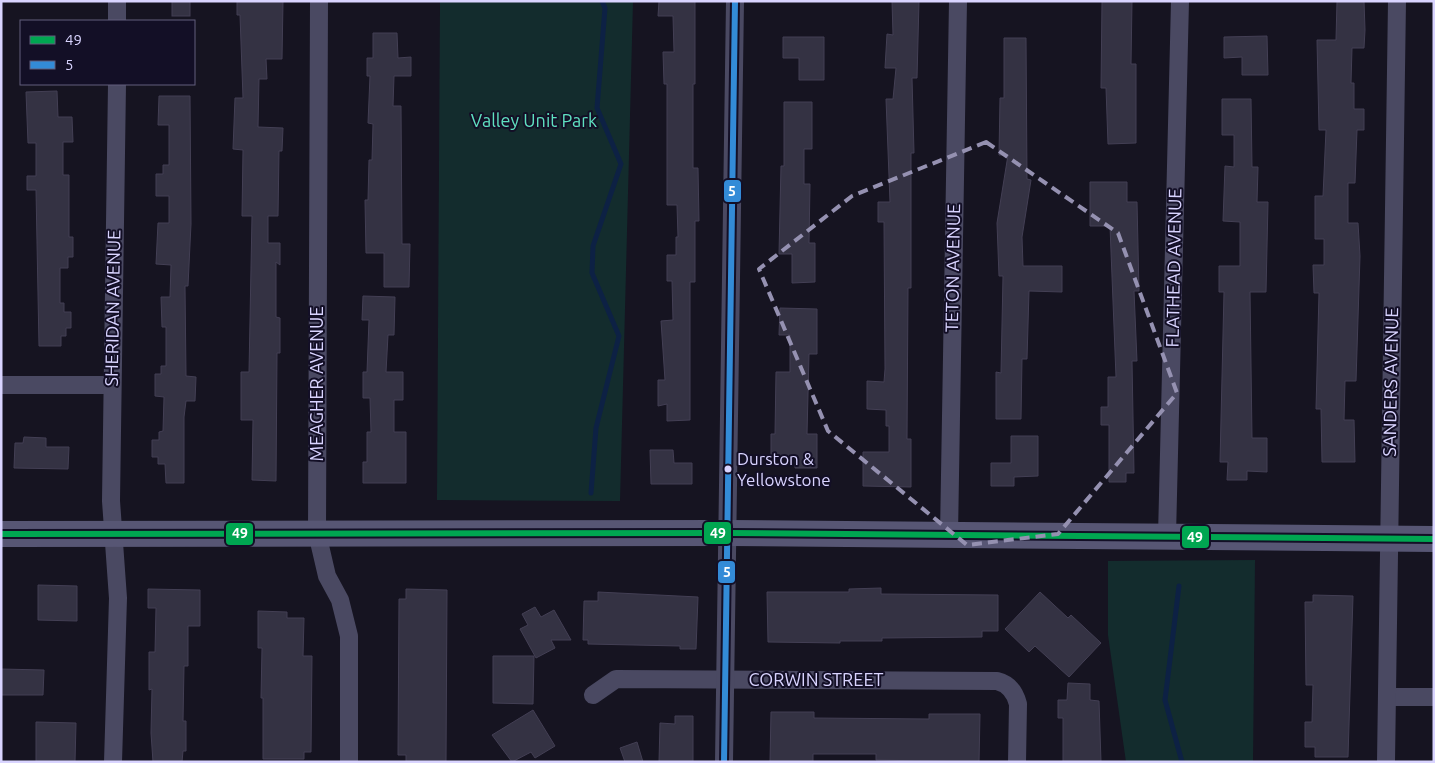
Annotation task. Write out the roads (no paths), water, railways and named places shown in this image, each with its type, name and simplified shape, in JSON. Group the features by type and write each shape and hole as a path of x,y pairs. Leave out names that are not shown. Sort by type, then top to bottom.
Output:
{"main road":[{"path":"1,534 728,533 1434,538"}],"street":[{"path":"117,1 117,20"},
{"name":"MEAGHER AVENUE","path":"319,1 317,533 327,576 340,600 349,636 349,762"},
{"path":"724,762 735,1"},
{"name":"TETON AVENUE","path":"948,535 958,1"},
{"name":"FLATHEAD AVENUE","path":"1167,536 1180,1"},
{"name":"SANDERS AVENUE","path":"1386,762 1397,1"},
{"name":"SHERIDAN AVENUE","path":"113,762 118,598 112,533 112,385 117,85"},
{"path":"1,385 112,385"},
{"name":"CORWIN STREET","path":"593,695 616,679 991,681 1005,683 1012,689 1018,704 1017,762"},
{"path":"1386,696 1434,697"}],"waterway":[{"path":"591,493 596,428 619,336 592,273 593,246 621,164 597,108 605,8 602,1"},
{"path":"1179,586 1165,700 1182,762"}],"place":[{"name":"Durston & Yellowstone","path":"728,469"}],"park label":[{"name":"Valley Unit Park","path":"534,121"}]}
